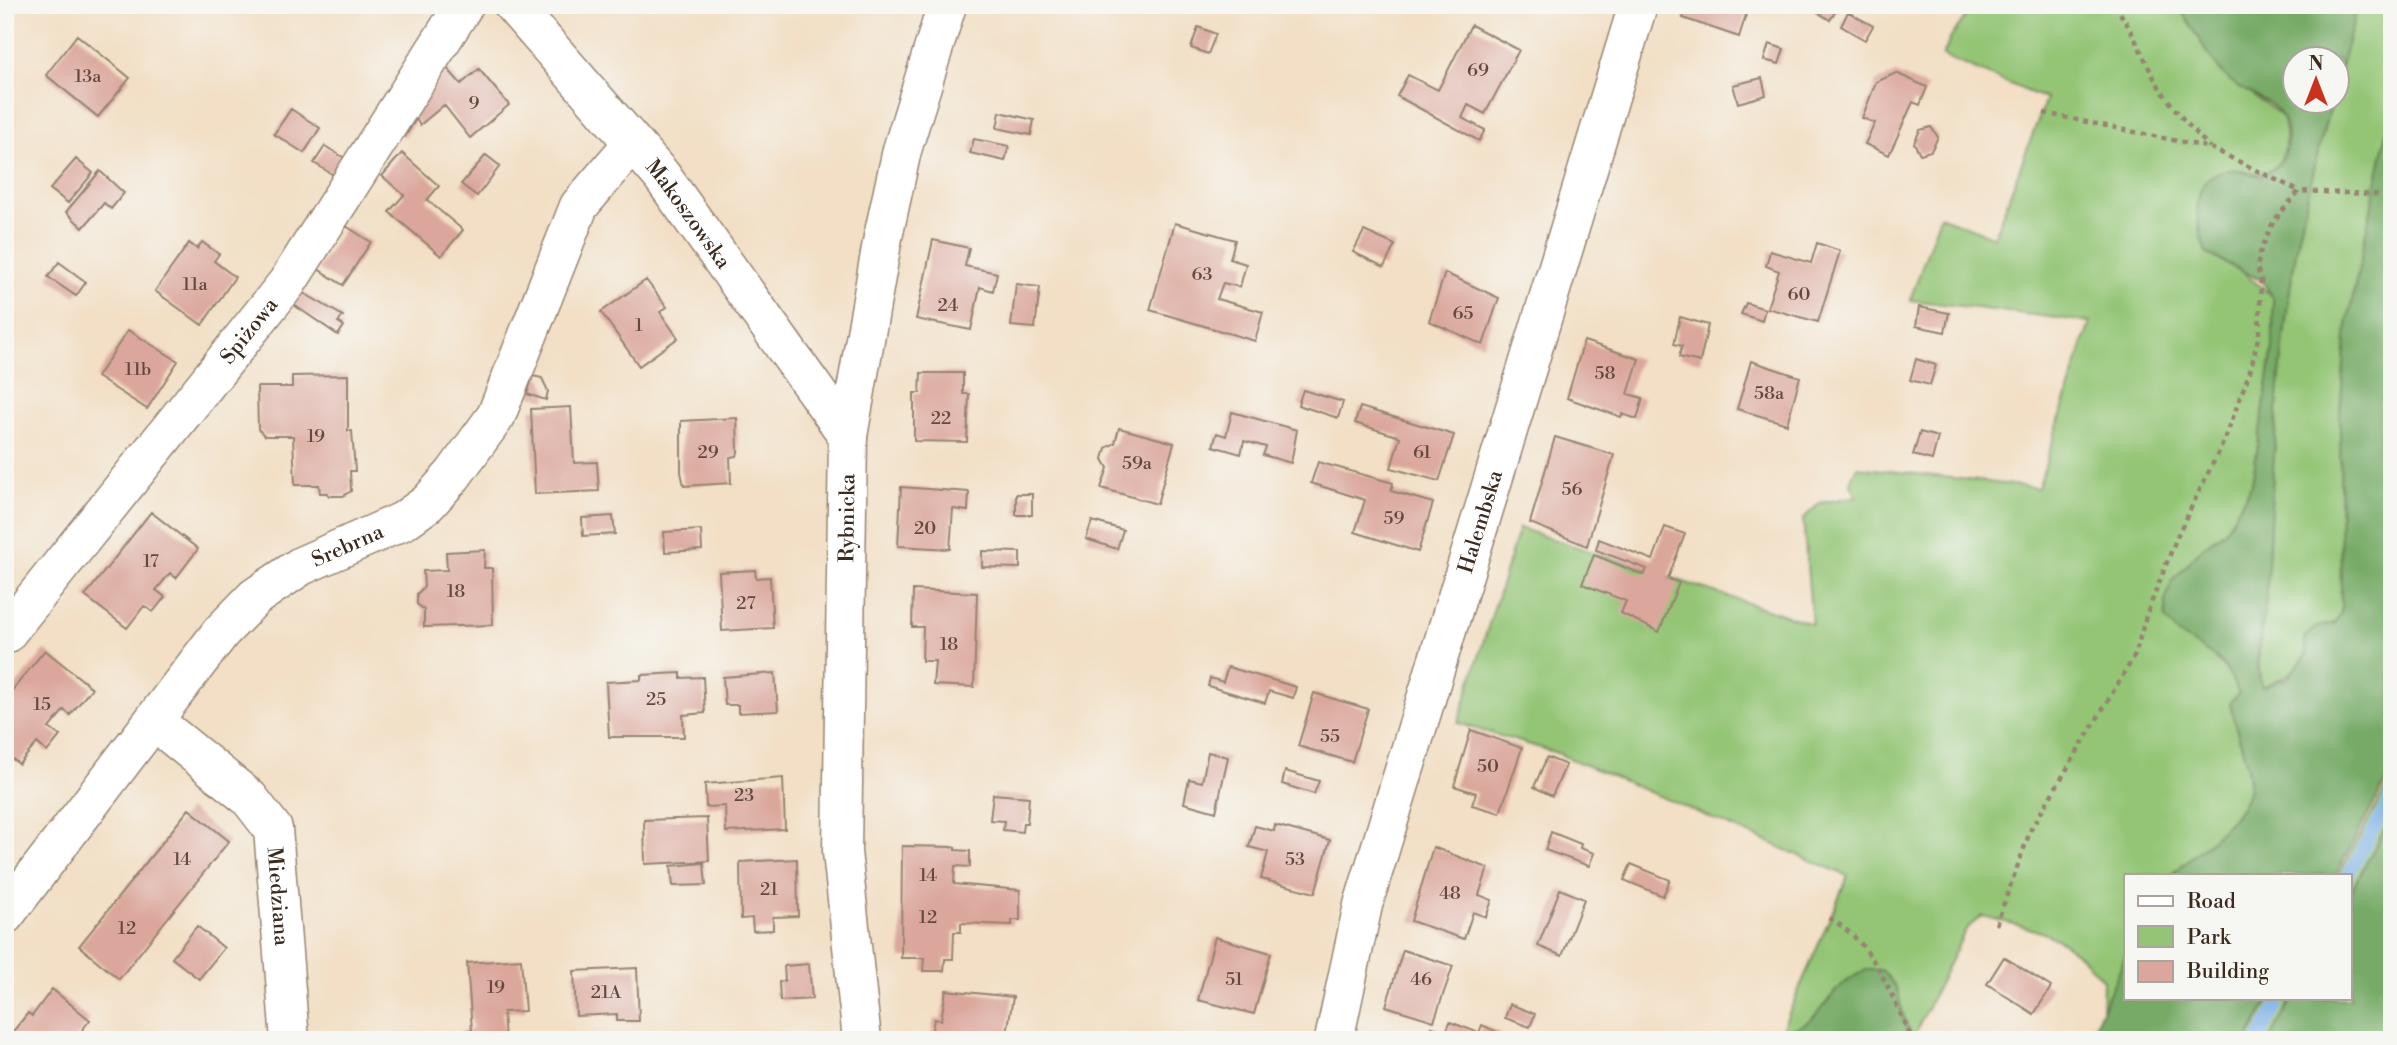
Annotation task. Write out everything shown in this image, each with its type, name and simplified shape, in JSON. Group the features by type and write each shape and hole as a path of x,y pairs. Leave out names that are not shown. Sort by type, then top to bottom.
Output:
{"street":[{"name":"Spiżowa","path":"5,635 287,283 464,5"},
{"name":"Makoszowska","path":"513,5 661,175 848,436"},
{"name":"Rybnicka","path":"862,1040 842,852 848,436 883,237 902,150 947,5"},
{"name":"Halembska","path":"1334,1040 1363,905 1639,5"},
{"name":"Srebrna","path":"5,915 221,632 255,597 301,566 403,521 428,503 453,475 496,416 579,206 632,144"},
{"name":"Miedziana","path":"154,721 249,798 273,829 290,1040"}],"path":[{"path":"2114,5 2127,21 2154,78 2191,130 2211,148"},
{"path":"2045,113 2211,148 2299,191 2392,195"},
{"path":"1996,925 2031,829 2130,664 2178,534 2225,439 2251,368 2259,334 2261,280 2257,268 2260,253 2273,222 2299,191"},
{"path":"1829,918 1846,927 1869,952 1913,1040"}],"green space":[{"path":"1973,5 2177,5 2195,28 2221,72 2282,116 2285,131 2283,155 2278,164 2261,173 2233,169 2206,253 2244,273 2273,297 2273,348 2252,484 2225,531 2202,548 2165,601 2176,632 2205,650 2221,664 2239,693 2230,702 2248,771 2247,794 2232,820 2173,874 2124,874 2124,960 2102,1014 2103,981 2076,953 2063,943 2035,930 1982,916 1966,929 1913,1037 1893,985 1881,970 1865,972 1851,979 1809,1021 1797,1028 1782,1029 1848,876 1557,753 1458,723 1519,528 1812,624 1803,519 1820,503 1857,496 1851,481 1857,467 2038,488 2090,322 1910,300 1940,216 1994,237 2046,99 1943,56 1950,39"},
{"path":"2177,5 2358,5 2347,46 2282,46 2282,116 2327,116 2303,218 2285,326 2275,438 2266,599 2258,650 2262,687 2287,678 2307,655 2304,638 2317,627 2335,623 2341,612 2340,414 2347,325 2392,108 2392,771 2336,874 2173,874 2232,819 2247,794 2249,781 2230,702 2239,693 2222,662 2176,632 2165,618 2165,601 2173,580 2202,548 2225,531 2252,484 2273,348 2273,297 2261,280 2206,253 2199,229 2198,202 2206,181 2216,174 2234,170 2262,175 2270,171 2283,157 2287,141 2285,124 2278,111 2233,83 2210,56"},
{"path":"2358,5 2392,5 2392,108 2347,325 2340,414 2341,612 2335,623 2317,627 2308,651 2298,666 2262,687 2259,648 2266,595 2285,325 2298,242 2327,116 2352,116 2352,46 2347,46"},
{"path":"2392,778 2392,815 2352,888 2352,874 2339,874"},
{"path":"2392,816 2392,1040 2270,1040 2292,1000 2352,1000 2352,889"},
{"path":"2124,960 2124,1000 2269,1000 2247,1040 2089,1040"},
{"path":"1866,970 1881,970 1894,985 1912,1040 1777,1040 1782,1029 1792,1029 1808,1022 1841,986"},
{"path":"2270,1000 2291,1000 2269,1040 2248,1040"}],"building":[{"path":"1687,5 1749,5 1739,37 1683,18"},
{"path":"1806,5 1839,5 1830,20"},
{"path":"1848,12 1873,26 1865,40 1841,26"},
{"path":"1471,25 1519,50 1485,114 1468,105 1462,118 1485,130 1479,141 1397,96 1408,75 1438,90"},
{"path":"1198,27 1216,34 1208,54 1191,48"},
{"path":"77,35 130,78 98,117 46,75"},
{"path":"1769,44 1784,49 1779,64 1764,60"},
{"path":"447,68 461,84 479,69 509,105 470,138 444,105 420,125 416,119 405,137 400,134"},
{"path":"1896,73 1927,87 1920,105 1913,102 1889,155 1865,144 1875,123 1862,118 1876,82"},
{"path":"1762,78 1766,95 1738,103 1733,85"},
{"path":"291,109 320,128 304,153 274,134"},
{"path":"1000,112 1034,120 1031,135 997,128"},
{"path":"1931,127 1938,137 1931,151 1920,154 1914,143 1920,130"},
{"path":"974,139 1009,146 1005,161 970,153"},
{"path":"325,146 346,159 335,176 314,163"},
{"path":"402,153 439,186 427,200 463,230 441,256 389,212 404,195 382,176"},
{"path":"486,155 500,166 477,196 461,184"},
{"path":"76,159 93,173 68,203 50,189"},
{"path":"100,171 124,193 111,209 104,203 83,228 66,212"},
{"path":"1175,223 1235,240 1230,259 1246,264 1240,287 1223,283 1217,299 1263,312 1255,341 1150,310"},
{"path":"346,226 371,242 343,285 318,269"},
{"path":"1364,231 1395,245 1384,267 1353,252"},
{"path":"933,240 969,248 965,266 997,273 993,291 980,287 971,330 916,319"},
{"path":"202,242 219,254 214,261 235,277 202,325 155,291 189,243 197,249"},
{"path":"1817,243 1840,251 1818,322 1767,308 1779,271 1766,266 1770,251 1811,263"},
{"path":"59,262 86,282 76,296 48,277"},
{"path":"1445,273 1499,298 1483,345 1429,321"},
{"path":"646,280 667,307 660,312 678,338 639,366 601,312"},
{"path":"1016,284 1040,287 1035,328 1011,326"},
{"path":"302,292 343,316 338,322 344,326 338,335 294,305"},
{"path":"1746,303 1765,309 1762,321 1741,314"},
{"path":"1919,307 1949,313 1945,332 1916,326"},
{"path":"1680,317 1708,325 1700,362 1679,357 1682,346 1674,344"},
{"path":"128,330 178,361 147,409 97,377"},
{"path":"1584,341 1639,359 1628,394 1643,398 1637,419 1622,414 1621,417 1567,398"},
{"path":"1916,359 1936,365 1930,385 1910,380"},
{"path":"1751,361 1800,377 1787,424 1737,409"},
{"path":"921,373 963,373 963,394 969,394 967,442 914,441 914,393 920,393"},
{"path":"348,375 348,431 352,431 355,471 350,471 351,491 343,496 329,496 327,493 320,493 319,485 295,485 293,436 265,436 258,429 257,387 292,387 292,376"},
{"path":"533,376 542,378 548,391 546,400 527,394"},
{"path":"1303,390 1343,402 1338,418 1298,405"},
{"path":"571,407 574,463 597,462 599,491 535,494 531,409"},
{"path":"1360,407 1454,435 1439,481 1391,468 1400,437 1355,423"},
{"path":"1232,412 1297,430 1291,463 1263,455 1266,447 1244,441 1241,454 1213,446 1217,433 1226,436"},
{"path":"737,418 738,452 737,456 730,457 731,483 684,486 681,472 681,421"},
{"path":"1119,428 1174,443 1157,504 1101,488 1108,468 1103,459 1106,448 1115,443"},
{"path":"1920,432 1938,437 1932,460 1913,455"},
{"path":"1555,437 1614,455 1587,546 1530,523"},
{"path":"1318,462 1393,483 1391,491 1433,503 1418,552 1355,532 1365,500 1311,483"},
{"path":"901,487 969,492 968,511 953,509 950,549 898,546"},
{"path":"1016,494 1032,494 1032,515 1016,515"},
{"path":"151,512 198,549 176,578 170,573 156,590 165,597 153,612 144,606 127,628 85,596"},
{"path":"613,516 615,534 583,536 582,518"},
{"path":"1092,521 1123,530 1117,549 1086,539"},
{"path":"1665,527 1685,534 1668,578 1679,583 1659,632 1621,613 1626,601 1582,584 1594,555 1644,575 1647,569 1596,550 1599,539 1653,560"},
{"path":"701,530 702,550 665,552 664,532"},
{"path":"485,550 484,568 492,568 493,625 424,627 424,610 417,604 417,594 424,587 423,571 447,570 446,552"},
{"path":"982,551 1020,552 1020,568 982,567"},
{"path":"755,570 756,578 770,577 773,628 722,631 719,572"},
{"path":"913,590 977,593 974,687 933,685 935,661 922,661 923,627 912,627"},
{"path":"45,650 92,688 70,715 64,710 49,728 60,736 47,752 37,743 19,764 5,753 5,699"},
{"path":"1228,667 1296,687 1293,698 1269,691 1265,703 1208,686 1210,678 1223,682"},
{"path":"681,673 681,678 703,677 705,713 683,715 684,737 609,737 606,682 641,680 641,675"},
{"path":"775,673 778,711 738,713 738,705 725,705 723,677"},
{"path":"1314,693 1368,709 1352,762 1298,746"},
{"path":"1471,730 1522,748 1500,813 1472,805 1476,793 1454,786"},
{"path":"1208,752 1228,757 1216,812 1184,803 1189,779 1202,782"},
{"path":"1547,757 1566,765 1552,796 1534,787"},
{"path":"1285,771 1319,781 1314,794 1282,784"},
{"path":"783,778 785,829 726,832 725,806 706,807 705,784"},
{"path":"993,794 1029,797 1027,823 1023,823 1022,832 1003,830 1004,821 990,820"},
{"path":"189,809 229,841 119,979 79,946"},
{"path":"707,818 709,861 645,864 644,820"},
{"path":"1275,825 1330,840 1315,893 1261,879 1268,852 1249,847 1255,826 1274,831"},
{"path":"1551,832 1581,844 1580,848 1594,853 1589,866 1545,850"},
{"path":"902,846 955,847 955,850 970,851 970,867 955,866 954,884 1020,890 1020,920 1012,920 1012,925 961,923 961,932 954,932 953,959 945,959 944,971 923,971 924,958 901,958"},
{"path":"1433,847 1488,868 1479,895 1492,900 1486,917 1473,912 1464,939 1411,921"},
{"path":"797,859 798,916 773,917 773,930 753,931 752,918 741,919 740,862"},
{"path":"704,863 706,885 673,886 671,866"},
{"path":"1631,864 1670,880 1663,896 1624,880"},
{"path":"1560,889 1584,899 1562,956 1538,946"},
{"path":"197,926 224,948 199,979 172,958"},
{"path":"1215,937 1271,953 1254,1014 1198,1000"},
{"path":"1403,950 1453,966 1434,1021 1386,1006"},
{"path":"2004,957 2051,987 2034,1014 1987,984"},
{"path":"521,959 525,1011 503,1012 505,1040 463,1040 462,1031 472,1030 467,963"},
{"path":"809,964 812,999 780,1001 779,982 785,981 784,966"},
{"path":"637,968 639,1021 617,1021 617,1014 576,1016 574,971"},
{"path":"52,989 90,1020 74,1040 6,1040 28,1013 32,1016"},
{"path":"946,990 1013,997 1006,1040 930,1040 934,1019 941,1020"},
{"path":"1510,1004 1535,1014 1530,1027 1505,1018"},
{"path":"1450,1022 1479,1033 1482,1025 1500,1033 1497,1040 1431,1040 1432,1027 1446,1032"}],"waterway":[{"path":"2349,874 2392,796"},
{"path":"2258,1040 2280,1000"}]}
